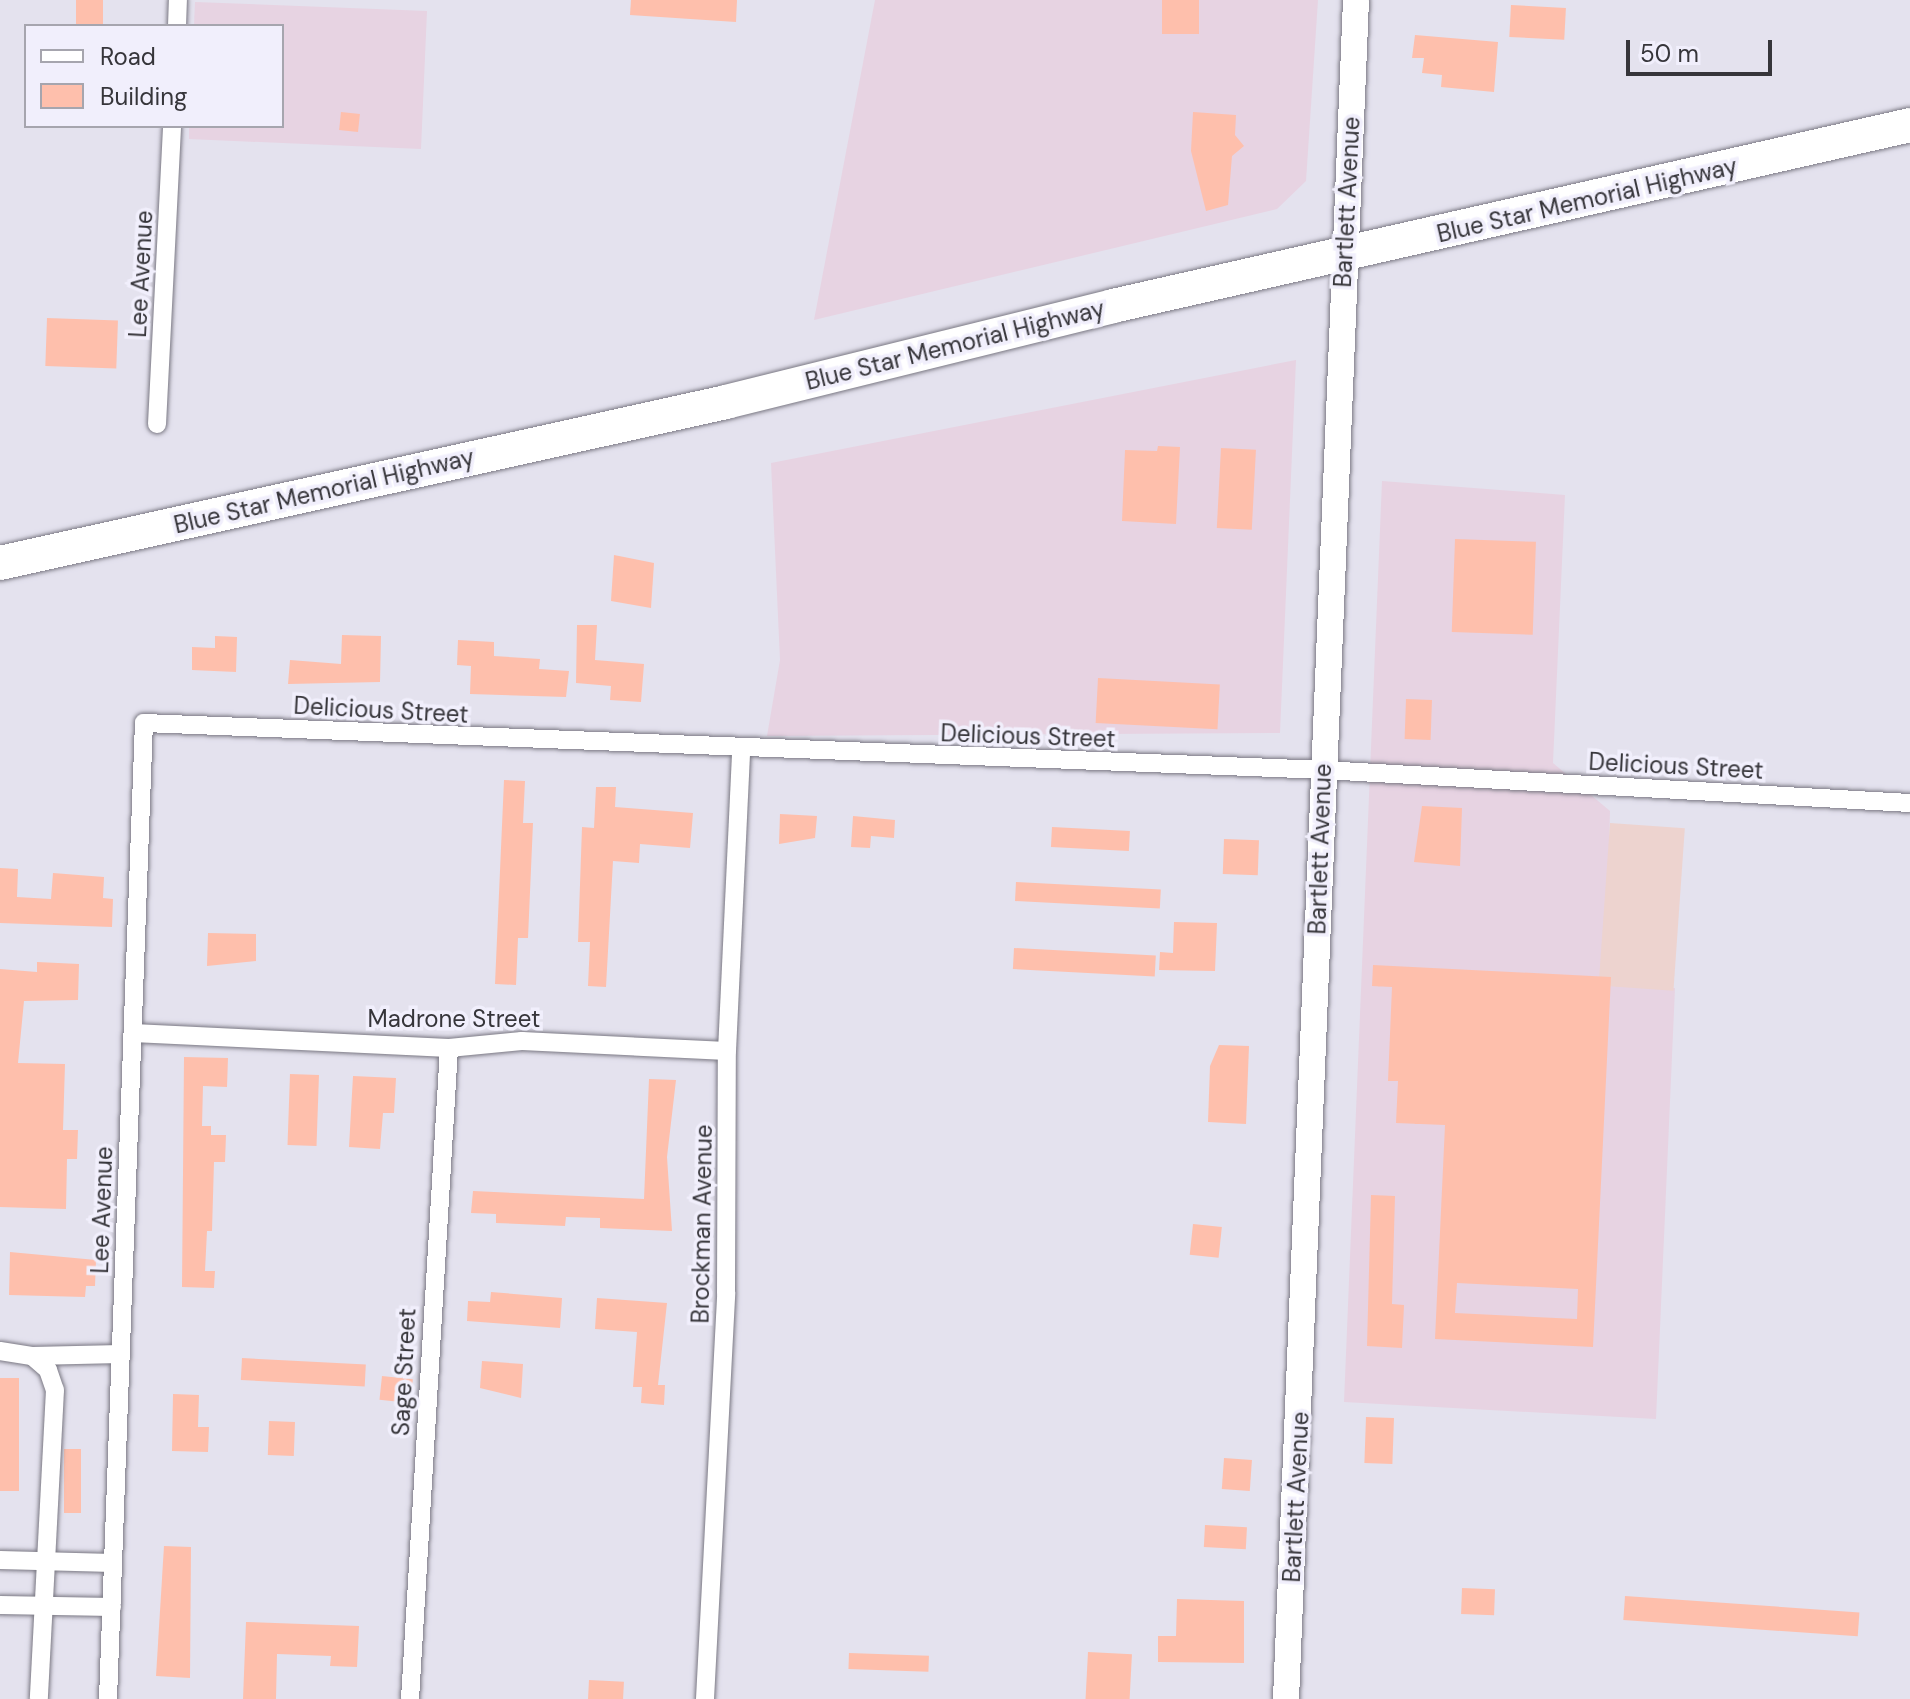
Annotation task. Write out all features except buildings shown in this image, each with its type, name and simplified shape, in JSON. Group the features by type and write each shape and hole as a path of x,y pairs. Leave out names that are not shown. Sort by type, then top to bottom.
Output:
{"highway":[{"name":"Blue Star Memorial Highway","path":"0,563 1346,257 1910,125"}],"street":[{"path":"177,24 178,0"},
{"name":"Bartlett Avenue","path":"1286,1699 1356,0"},
{"name":"Lee Avenue","path":"157,424 172,128"},
{"name":"Lee Avenue","path":"108,1699 144,723"},
{"name":"Delicious Street","path":"144,723 741,750 1323,770 1910,803"},
{"name":"Brockman Avenue","path":"705,1699 726,1293 727,1051 741,750"},
{"name":"Madrone Street","path":"133,1033 449,1048 522,1041 727,1051"},
{"name":"Sage Street","path":"410,1699 449,1048"},
{"path":"0,1351 32,1356 121,1354"},
{"path":"32,1356 48,1370 55,1390 39,1699"},
{"path":"0,1560 113,1563"},
{"path":"0,1605 112,1607"}],"shaded area":[{"path":"875,0 1318,0 1306,181 1277,209 814,320"},
{"path":"195,2 427,11 421,149 189,139 189,128 284,128 284,24 194,24"},
{"path":"1296,360 1280,733 767,736 780,660 771,463"},
{"path":"1382,481 1565,495 1553,763 1610,811 1605,985 1675,988 1656,1419 1344,1402"},
{"path":"1610,823 1685,828 1673,991 1599,986"}]}
